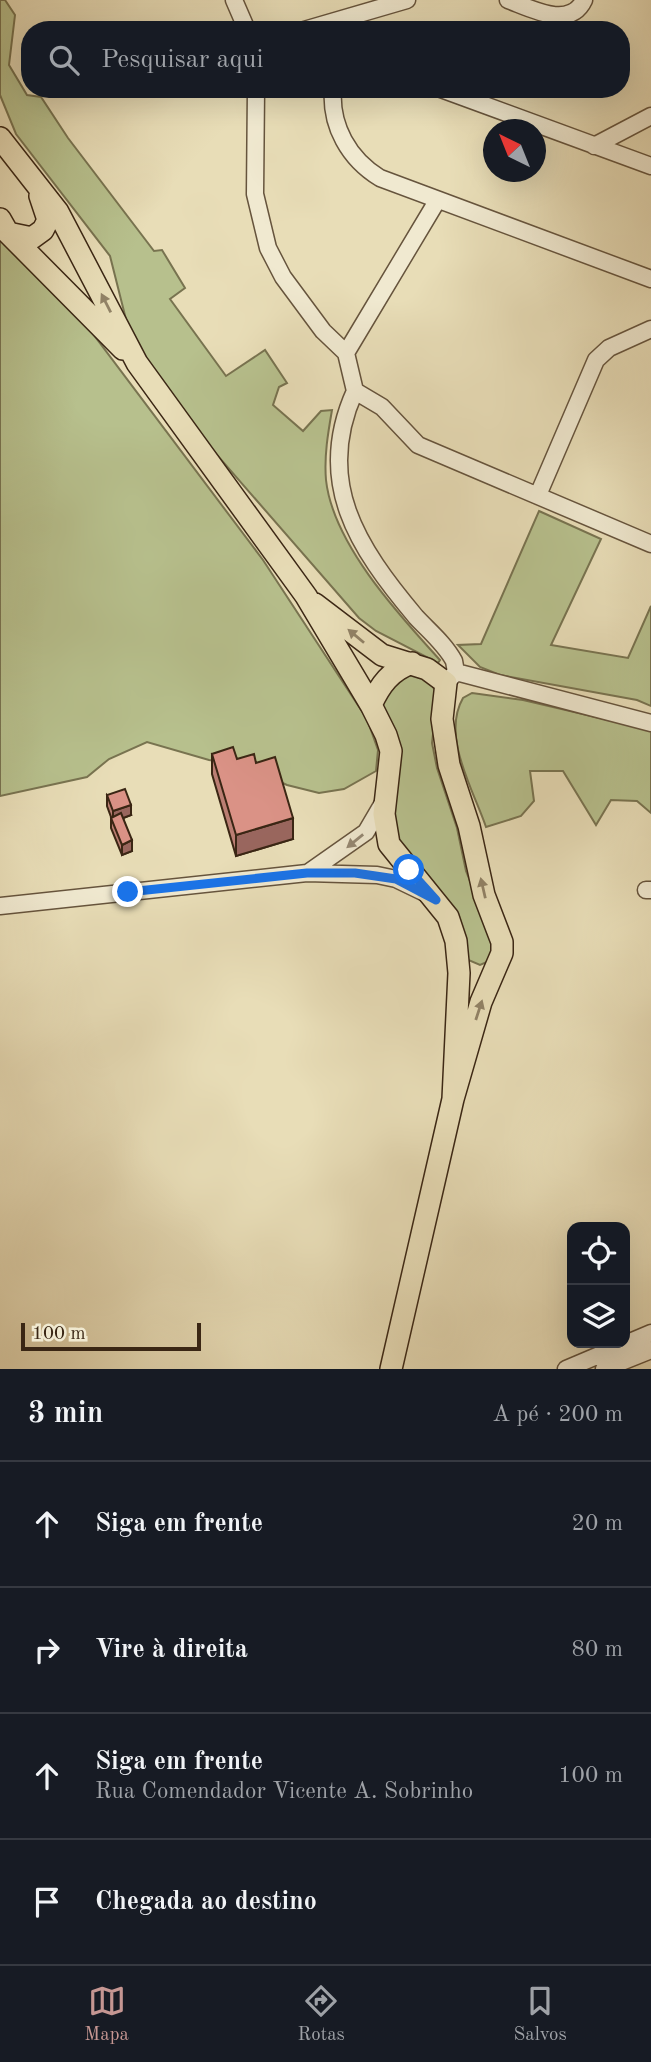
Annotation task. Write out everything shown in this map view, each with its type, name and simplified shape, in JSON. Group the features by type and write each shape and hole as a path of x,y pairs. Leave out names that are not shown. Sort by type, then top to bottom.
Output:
{"main road":[{"path":"0,138 70,232 138,363 306,596 371,705 391,751 385,831 389,845 397,858 436,900 453,928 458,960 453,1099"},
{"path":"4,226 32,237 43,230 48,220 47,213 37,188"},
{"path":"4,226 138,363"},
{"path":"306,596 382,655 451,677 442,719 449,765 469,826 484,895 502,942 502,953 481,1002 453,1099 391,1369"},
{"path":"371,705 378,688 388,677 412,663"},
{"path":"458,960 474,970 484,970 493,965 502,953"},
{"path":"404,1321 410,1369"}],"street":[{"path":"234,0 243,21"},
{"path":"348,21 407,0"},
{"path":"508,0 553,16 577,10 584,0"},
{"path":"256,98 255,194 268,248 282,277 323,331 346,353 355,391 344,415 339,438 339,491 370,554 415,615 449,653 451,677 651,723"},
{"path":"333,98 334,118 344,140 364,169 437,201 651,279"},
{"path":"465,98 651,166"},
{"path":"594,146 651,116"},
{"path":"346,353 437,201"},
{"path":"538,495 596,360 609,348 651,329"},
{"path":"355,391 382,407 418,445 651,544"},
{"path":"307,873 366,832 387,795"},
{"path":"0,906 307,873 377,874 413,886 436,900"},
{"path":"566,1369 651,1333"},
{"path":"604,1369 651,1350"}],"green space":[{"path":"0,0 5,0 15,15 9,65 21,85 21,98 42,98 68,138 154,251 162,250 185,288 170,299 226,376 265,350 287,383 279,387 273,405 303,431 321,411 332,410 326,453 326,480 331,504 341,529 370,577 440,660 438,663 376,631 359,618 137,363 110,256 16,134 0,95"},
{"path":"0,229 90,330 263,560 367,719 378,750 376,771 344,789 319,793 287,785 243,765 209,760 147,742 109,759 87,777 0,796"},
{"path":"539,511 601,539 551,645 628,658 651,606 651,706 637,700 500,675 480,667 458,645 481,644"},
{"path":"409,673 429,681 435,690 437,699 432,743 437,768 457,828 466,871 495,943 487,962 480,965 466,959 397,847 382,701 384,689"},
{"path":"472,693 523,700 651,730 651,813 637,801 611,800 596,825 563,771 530,771 534,801 521,816 486,827 461,762 455,729 463,698"}],"building":[{"path":"233,747 237,759 254,754 256,763 275,757 293,818 236,835 212,754"},
{"path":"125,789 131,805 113,811 107,795"},
{"path":"121,813 132,840 122,845 111,818"}],"route":[{"path":"128,892 307,873 355,873 377,874 396,879 436,900 409,870"}]}
